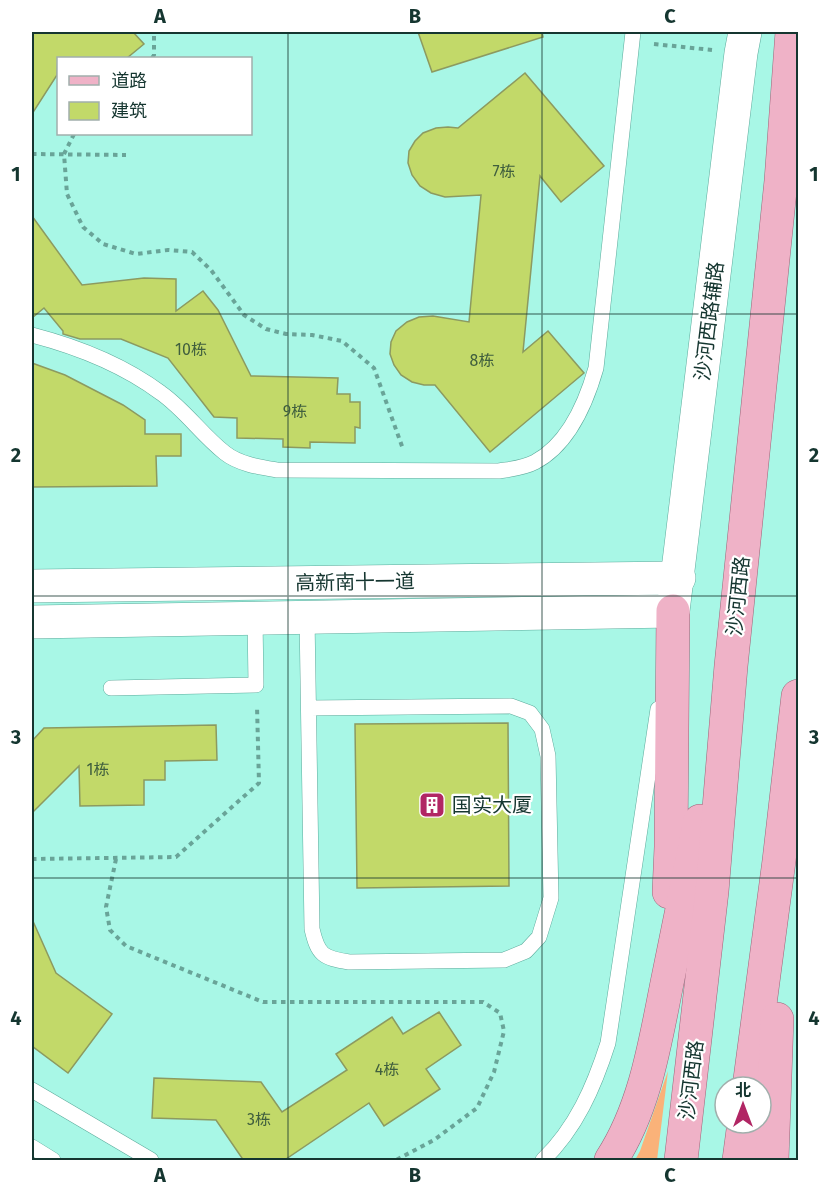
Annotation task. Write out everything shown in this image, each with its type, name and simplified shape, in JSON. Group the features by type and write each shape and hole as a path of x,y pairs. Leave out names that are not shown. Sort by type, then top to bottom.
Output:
{"main road":[{"name":"沙河西路","path":"681,1161 712,891 731,666 781,181 792,32"},
{"path":"657,1031 671,847 673,611"},
{"path":"611,1161 633,1119 657,1031 731,666"},
{"path":"751,1075 798,696"},
{"path":"772,1161 779,861"},
{"path":"739,1161 742,1135"}],"street":[{"name":"沙河西路辅路","path":"673,611 679,578 743,42"},
{"name":"高新南十一道","path":"32,586 679,578"},
{"name":"高新南十一道","path":"32,622 673,611"}],"lane":[{"path":"32,335 97,356 133,373 164,394 226,454 241,462 277,470 417,472 498,471 516,469 533,463 548,454 558,443 581,409 590,392 596,368 633,36"},
{"path":"543,1161 586,1103 608,1043 673,611"},
{"path":"307,617 312,929 316,945 328,958 349,962 504,960 526,951 539,938 551,898 548,756 542,729 530,713 511,706 309,708"},
{"path":"111,688 256,686 255,618"},
{"path":"32,1090 151,1161"},
{"path":"32,1148 53,1161"}],"path":[{"path":"153,57 154,32"},
{"path":"633,36 743,42"},
{"path":"74,135 64,154 67,194 83,227 103,244 136,254 168,250 192,252 212,270 244,315 266,329 286,334 312,335 342,341 375,368 404,453 417,472"},
{"path":"32,154 126,155"},
{"path":"32,859 176,856 259,783 256,686"},
{"path":"116,859 106,907 110,930 126,946 263,1002 483,1002 500,1013 504,1030 494,1072 477,1107 434,1140 396,1161"}],"shaded area":[{"path":"668,1071 657,1160 635,1160 640,1151"}],"building":[{"path":"32,32 133,32 144,44 128,57 57,57 57,75 32,114"},
{"path":"418,32 542,32 543,37 432,72"},
{"path":"525,73 604,166 561,202 540,176 523,352 548,331 584,373 490,452 435,385 412,382 401,375 390,354 391,342 396,331 407,322 419,317 433,316 469,322 481,195 445,197 431,193 420,186 412,175 408,163 409,151 423,133 436,128 458,128"},
{"path":"32,216 82,285 144,278 176,279 176,311 203,291 218,310 251,376 338,378 337,394 350,394 350,402 360,402 360,428 355,427 355,443 310,442 310,448 283,447 283,439 237,438 237,418 214,417 168,358 121,339 80,339 63,334 44,308 32,318"},
{"path":"32,363 65,375 123,405 145,420 145,434 181,434 181,456 156,456 157,486 32,487"},
{"name":"国实大厦","path":"508,723 509,886 357,888 355,724"},
{"path":"216,725 217,760 165,761 165,780 144,780 144,805 80,806 79,766 32,813 32,741 44,728"},
{"path":"32,919 56,973 112,1014 68,1073 32,1046"},
{"path":"439,1012 461,1045 426,1069 440,1089 384,1126 369,1103 283,1161 244,1161 216,1120 152,1118 154,1078 261,1082 282,1112 347,1070 336,1054 392,1017 403,1034"}],"place":[{"name":"国实大厦","path":"432,805"}]}
